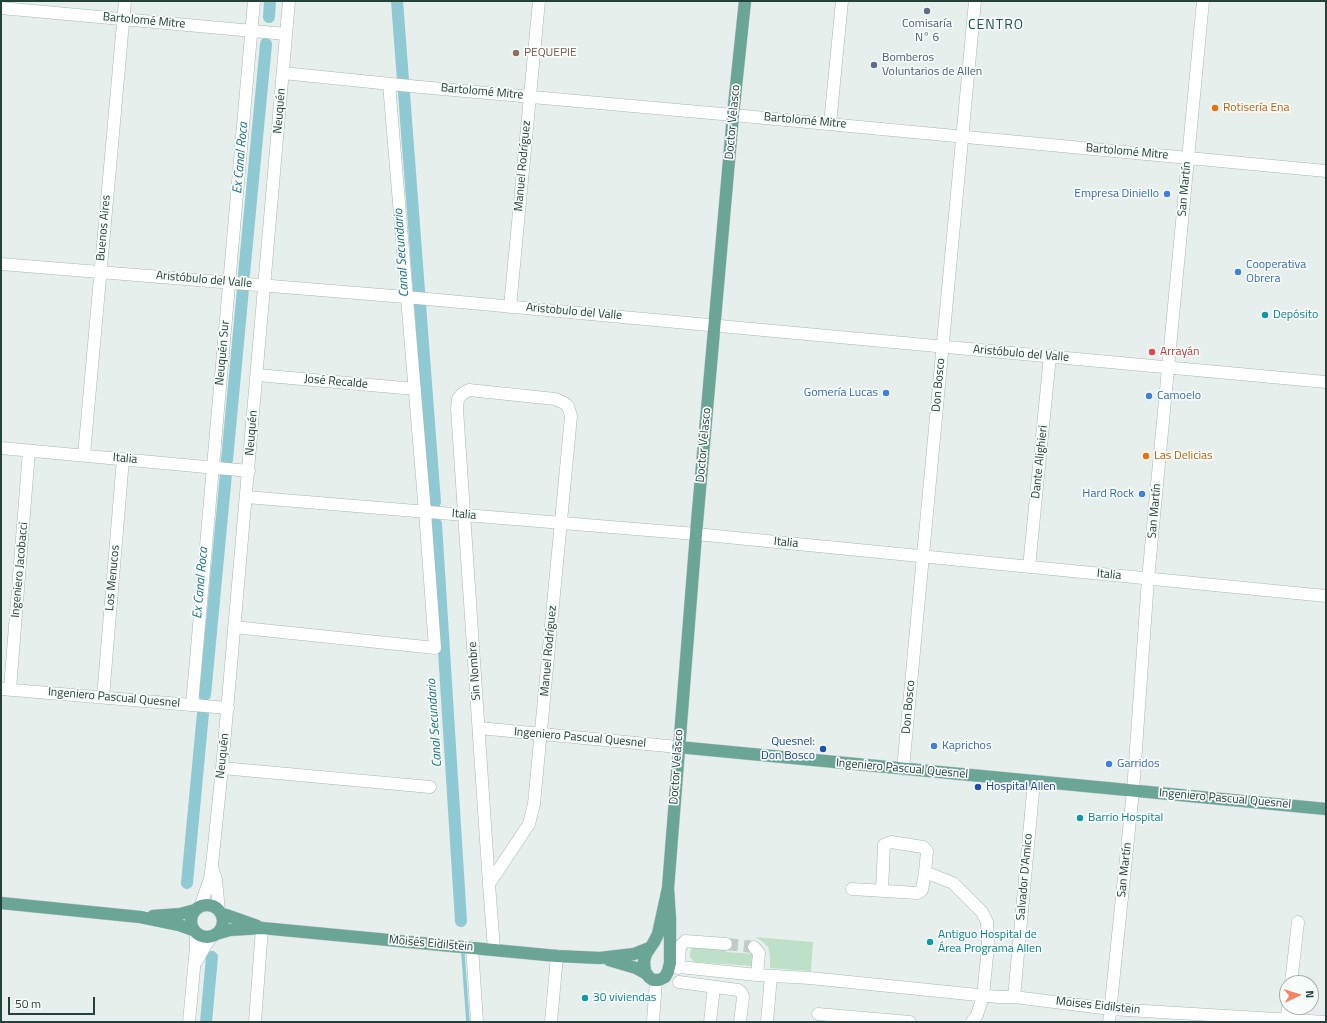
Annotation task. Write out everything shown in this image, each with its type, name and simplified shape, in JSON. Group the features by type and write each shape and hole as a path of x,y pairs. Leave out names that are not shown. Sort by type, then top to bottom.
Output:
{"main road":[{"name":"Doctor Velasco","path":"672,963 668,888 678,747 733,114 745,1"},
{"name":"Ingeniero Pascual Quesnel","path":"678,747 1326,809"},
{"name":"Doctor Velasco","path":"652,977 644,968 644,961 646,954 658,934 668,888"},
{"path":"1,903 140,917 180,914 197,908"},
{"name":"Moisés Eidilstein","path":"197,908 210,905 220,913 262,928"},
{"path":"194,932 191,919 197,908"},
{"path":"214,936 222,926 220,913"},
{"name":"Moisés Eidilstein","path":"140,917 179,925 201,936 214,936 230,930 262,928 557,956 600,958 634,954 650,947"},
{"path":"650,947 658,944 662,945 667,949 672,963 665,977 652,977"},
{"name":"Moisés Eidilstein","path":"600,958 636,968 652,977"}],"street":[{"name":"Buenos Aires","path":"84,456 125,1"},
{"name":"Neuquén Sur","path":"192,705 254,1"},
{"name":"Neuquén","path":"197,908 210,879 222,768 289,1"},
{"name":"Manuel Rodríguez","path":"510,307 539,1"},
{"path":"830,124 842,1"},
{"name":"Don Bosco","path":"903,768 975,1"},
{"name":"San Martín","path":"1109,1022 1133,791 1148,579 1203,1"},
{"name":"Bartolomé Mitre","path":"1,8 286,34"},
{"name":"Bartolomé Mitre","path":"283,73 420,87 733,114 1326,171"},
{"path":"234,626 435,648 389,84"},
{"name":"Aristóbulo del Valle","path":"1,264 434,300"},
{"name":"Aristobulo del Valle","path":"434,300 715,325"},
{"name":"Aristóbulo del Valle","path":"715,325 1326,382"},
{"name":"Dante Alighieri","path":"1029,567 1050,356"},
{"name":"José Recalde","path":"257,375 415,389"},
{"name":"Manuel Rodríguez","path":"462,394 473,390 555,399 568,406 571,421 534,804 529,824 489,884"},
{"name":"Sin Nombre","path":"462,394 458,399 457,409 494,949"},
{"name":"Italia","path":"1,448 249,471"},
{"name":"Ingeniero Jacobacci","path":"6,689 29,451"},
{"name":"Los Menucos","path":"103,697 123,459"},
{"name":"Italia","path":"246,497 696,534 1326,596"},
{"name":"Ingeniero Pascual Quesnel","path":"6,689 228,708"},
{"name":"Ingeniero Pascual Quesnel","path":"479,728 678,747"},
{"path":"222,768 430,787"},
{"name":"Salvador D'Amico","path":"1014,997 1034,781"},
{"path":"852,889 882,891 918,893 922,890 925,872 927,850 923,846 891,842 884,846 882,891"},
{"name":"Neuquén","path":"212,865 216,880 220,913"},
{"path":"925,872 953,884 982,912 988,922 988,946 983,996 977,1015 972,1022"},
{"path":"1292,975 1298,922"},
{"path":"255,1022 262,928"},
{"path":"189,1022 194,970 194,932"},
{"path":"194,970 204,946 214,936"},
{"path":"672,963 685,940 726,944"},
{"path":"472,947 477,1022"},
{"path":"754,947 759,953 757,975"},
{"path":"551,1022 557,956"},
{"name":"Moises Eidilstein","path":"672,963 757,975 810,978 983,996 1014,997 1111,1009 1326,1022"},
{"path":"767,1022 770,976"},
{"name":"Doctor Velasco","path":"652,977 653,1022"},
{"path":"678,982 738,990 742,992 743,997 740,1022"},
{"path":"710,1022 714,987"},
{"path":"818,1014 910,1022"},
{"path":"1286,1019 1287,1015"}],"green space":[{"path":"755,937 813,942 811,971 770,968 768,947"},
{"path":"692,947 726,948 726,952 754,954 752,966 694,962 690,957"}],"waterway":[{"name":"Ex Canal Roca","path":"269,17 270,1"},
{"name":"Canal Secundario","path":"397,1 435,502"},
{"name":"Ex Canal Roca","path":"244,274 266,44"},
{"name":"Ex Canal Roca","path":"227,460 243,289"},
{"name":"Ex Canal Roca","path":"205,695 226,474"},
{"name":"Canal Secundario","path":"436,524 461,921"},
{"name":"Ex Canal Roca","path":"187,883 203,713"},
{"path":"463,954 468,1022"},
{"name":"Ex Canal Roca","path":"206,1022 212,957"}],"tunnel":[{"path":"726,944 754,947"}],"place":[{"name":"Comisaría N° 6","path":"927,11"},
{"name":"PEQUEPIE","path":"516,53"},
{"name":"Bomberos Voluntarios de Allen","path":"874,65"},
{"name":"Rotisería Ena","path":"1215,108"},
{"name":"Empresa Diniello","path":"1167,194"},
{"name":"Cooperativa Obrera","path":"1238,272"},
{"name":"Depósito","path":"1265,315"},
{"name":"Arrayán","path":"1152,352"},
{"name":"Gomería Lucas","path":"886,393"},
{"name":"Camoelo","path":"1149,396"},
{"name":"Las Delicias","path":"1146,456"},
{"name":"Hard Rock","path":"1142,494"},
{"name":"Kaprichos","path":"934,746"},
{"name":"Quesnel: Don Bosco","path":"823,749"},
{"name":"Garridos","path":"1109,764"},
{"name":"Hospital Allen","path":"978,787"},
{"name":"Barrio Hospital","path":"1080,818"},
{"name":"Antiguo Hospital de Área Programa Allen","path":"930,942"},
{"name":"30 viviendas","path":"585,998"}],"district":[{"name":"CENTRO","path":"996,26"}]}
